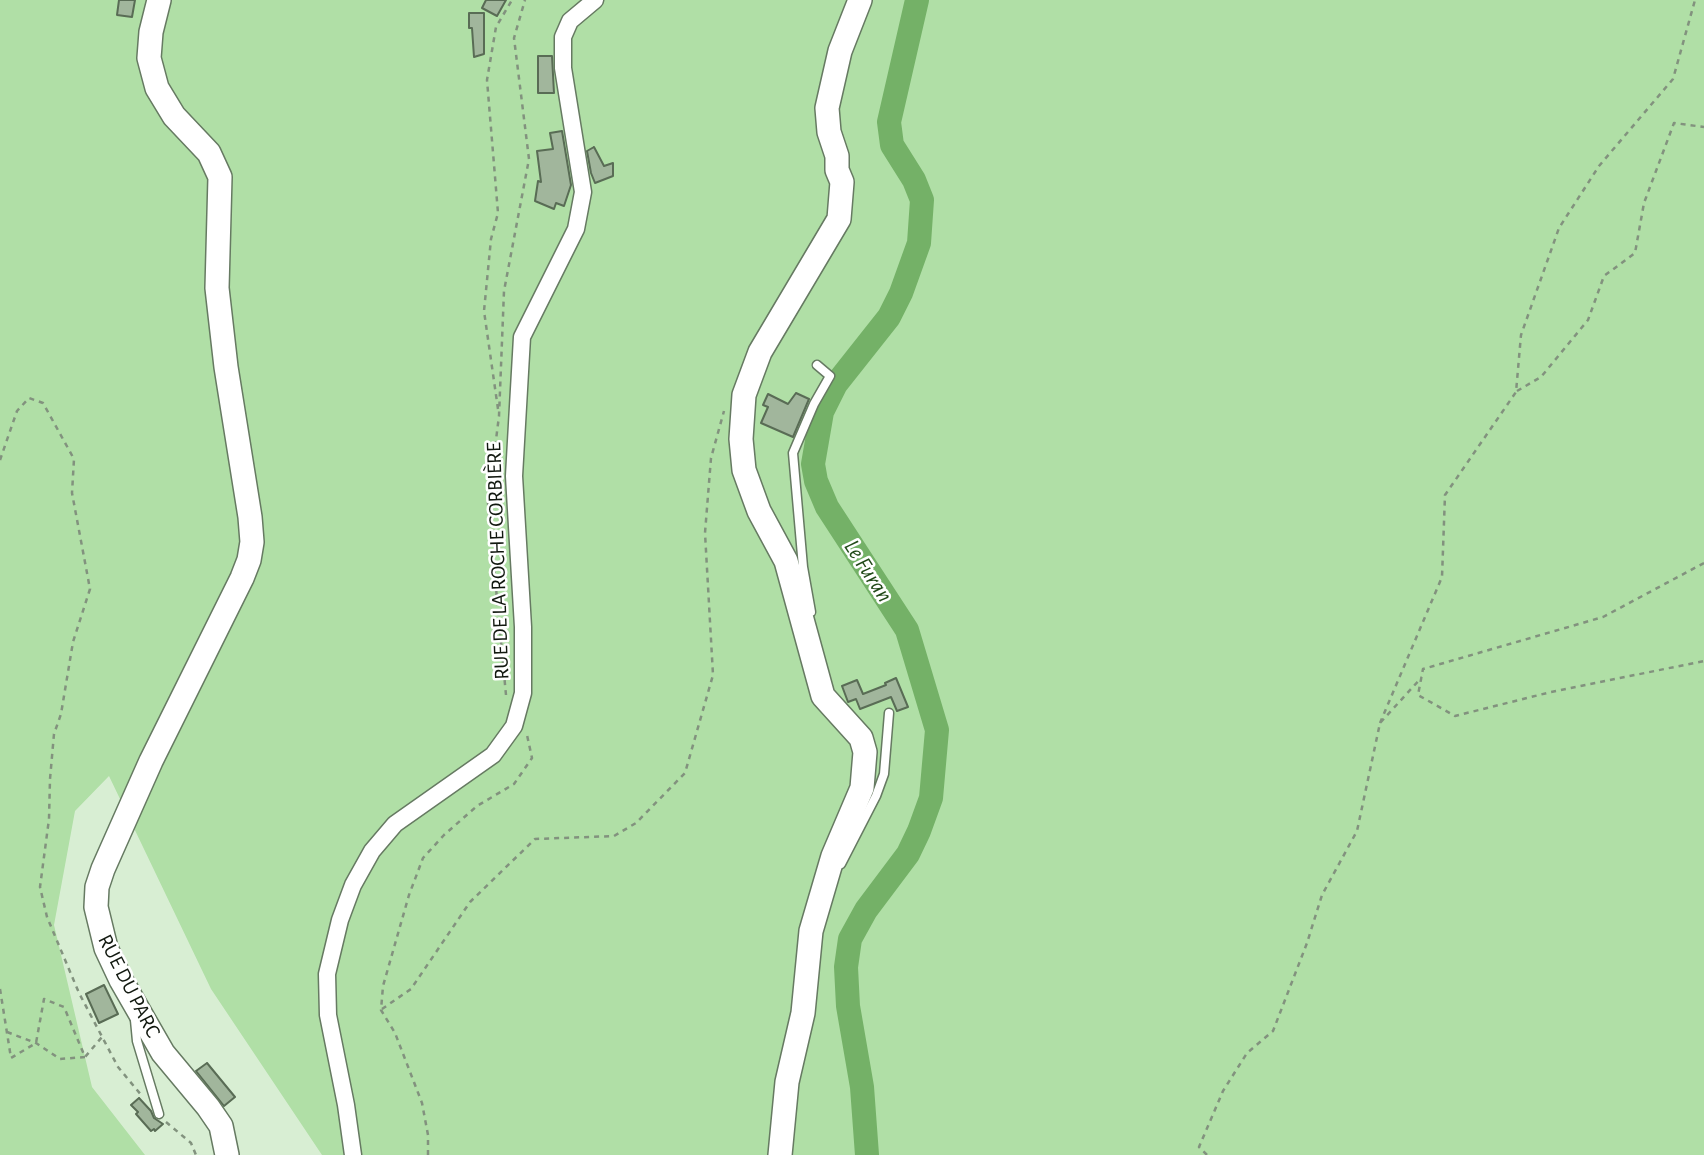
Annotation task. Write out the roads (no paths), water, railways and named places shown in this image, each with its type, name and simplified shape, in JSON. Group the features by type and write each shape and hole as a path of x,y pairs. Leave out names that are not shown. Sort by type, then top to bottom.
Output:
{"main road":[{"name":"RUE DU PARC","path":"159,0 151,32 149,58 157,88 173,116 209,153 220,177 216,289 250,517 251,542 242,578 167,727 108,857 97,887 96,907 106,948 134,1003 163,1053 208,1107 220,1126 228,1155"},
{"path":"780,1155 787,1082 803,1013 811,931 833,856 862,788 865,752 861,738 823,696 786,561 759,511 744,470 741,439 744,395 760,352 839,219 842,182 829,132 827,107 840,51 860,0"}],"street":[{"name":"RUE DE LA ROCHE CORBIÈRE","path":"353,1155 328,1016 327,974 340,920 353,884 372,851 395,824 493,754 514,726 523,693 523,627 514,476 522,337 576,229 583,192 563,68 562,37 570,21 595,0"}],"lane":[{"path":"810,646 813,626 803,568 793,453 814,404 830,376 817,365"},
{"path":"821,895 839,868 876,796 884,774 889,713"},
{"path":"134,1003 137,1041 159,1114"}],"waterway":[{"name":"Le Furan","path":"867,1155 862,1087 848,1006 846,967 850,939 866,910 908,854 919,831 931,798 937,730 907,630 827,507 816,481 813,464 822,412 836,384 889,317 901,293 919,243 922,200 914,180 892,145 889,122 917,0"}]}
